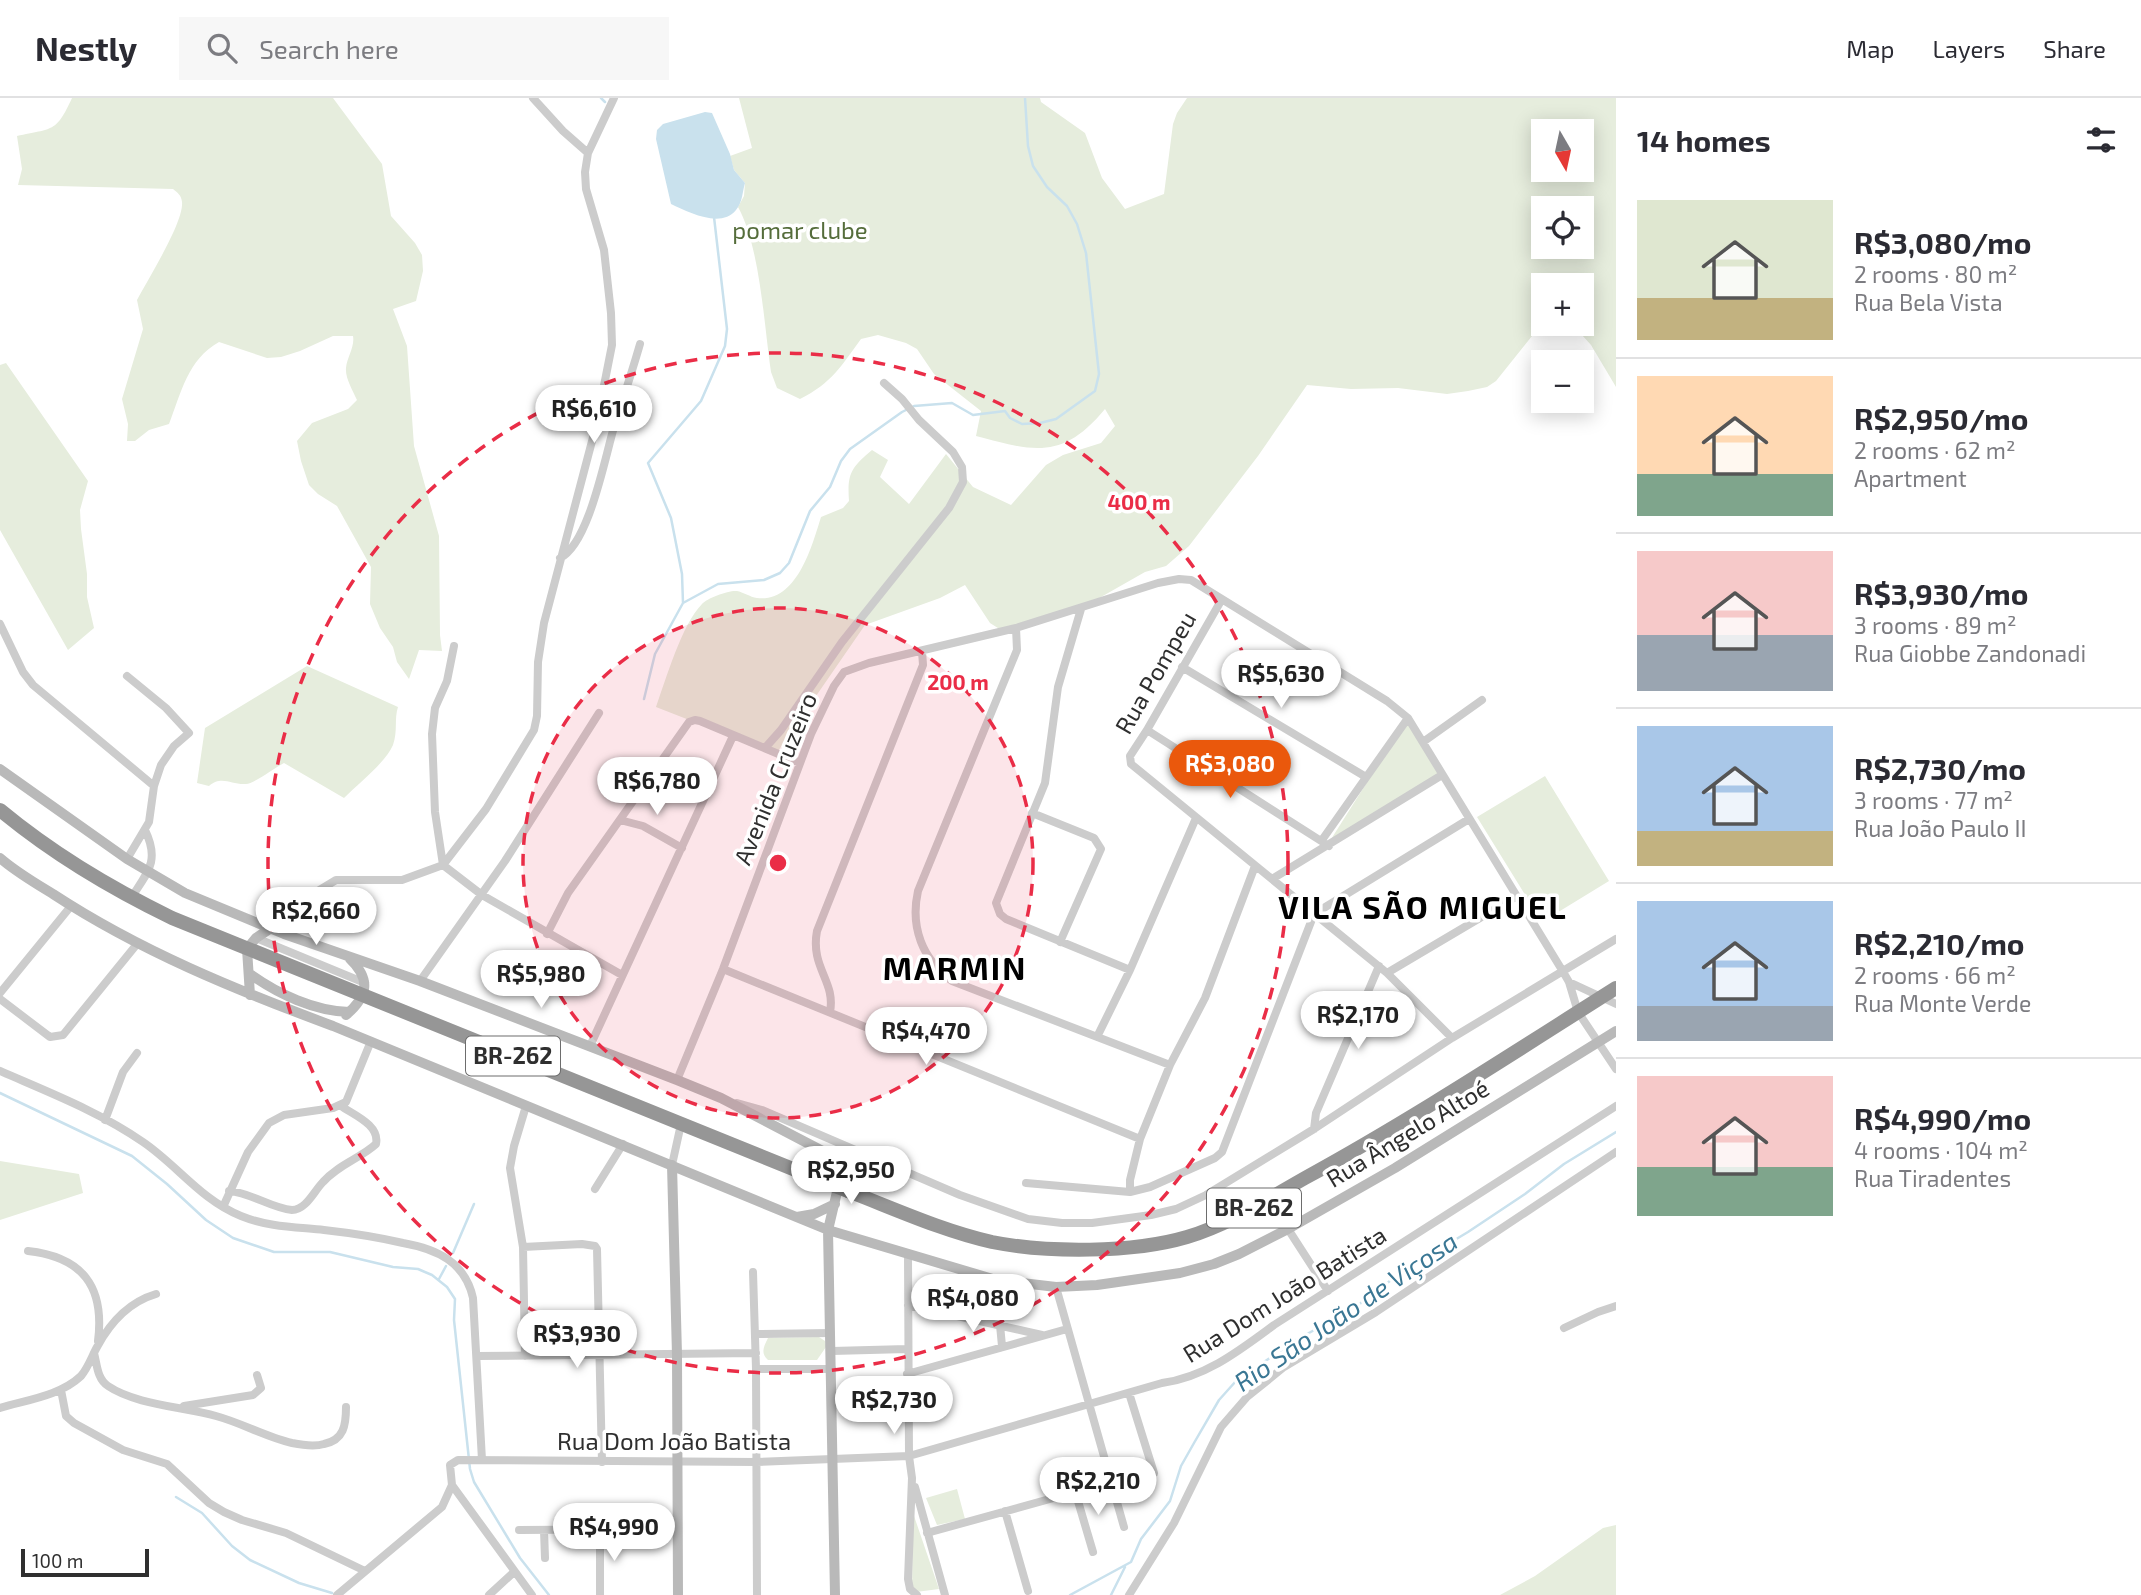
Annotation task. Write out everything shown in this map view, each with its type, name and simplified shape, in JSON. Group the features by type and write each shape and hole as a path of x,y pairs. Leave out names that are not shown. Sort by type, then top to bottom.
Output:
{"highway":[{"name":"BR-262","path":"0,810 64,858 131,898 172,918 251,943 681,1124 841,1184 940,1227 1003,1243 1071,1249 1131,1246 1185,1237 1232,1219 1359,1148 1616,988"}],"street":[{"path":"533,98 563,131 588,153"},
{"path":"250,995 251,943 290,916 313,894 336,880 402,880 443,865 486,808 534,730 540,645 596,426 612,345 604,250 586,189 585,172 588,153 614,98"},
{"path":"560,559 576,542 595,497 640,344"},
{"path":"765,748 781,730 842,642 949,508 963,482 962,467 953,452 884,383"},
{"name":"Avenida Cruzeiro","path":"677,1080 723,969 800,763 834,686 844,672 853,667 1016,628 1158,583 1191,580 1222,599"},
{"path":"1222,599 1387,701 1408,718 1569,982 1577,1012 1616,1069"},
{"name":"Rua Pompeu","path":"1196,818 1129,761 1222,599"},
{"path":"1081,609 1058,687 1045,783 996,899 997,906 1006,919 1130,970"},
{"path":"0,624 19,665 33,685 154,786"},
{"path":"1016,628 1017,650 918,891 915,910 917,930 927,956 938,970 952,981 1170,1065"},
{"path":"454,646 447,681 435,708 432,734 435,812 443,865 482,895 622,975"},
{"path":"830,1012 831,992 819,968 816,953 817,931 923,665 922,651"},
{"path":"1182,667 1366,777"},
{"path":"127,676 166,708 188,733 174,746 161,765 145,830 127,859"},
{"path":"1423,742 1482,700"},
{"path":"420,981 520,839 599,713"},
{"path":"1325,843 1366,777 1408,718"},
{"path":"547,934 568,893 690,722 700,721 800,763"},
{"path":"1147,730 1325,843"},
{"path":"590,1046 733,736"},
{"path":"0,769 127,859 185,893 271,928 420,981 677,1080 720,1098 834,1157 841,1184 828,1230 835,1595"},
{"path":"1272,879 1325,843 1442,775"},
{"path":"627,810 632,821"},
{"path":"1032,813 1094,838 1101,849 1060,942"},
{"path":"1097,1037 1130,970 1196,818 1379,966 1452,1038"},
{"path":"1026,1183 1130,1192 1160,1183 1215,1158 1222,1152 1314,914 1469,819"},
{"path":"620,820 632,821 682,848"},
{"path":"131,898 153,861 153,852 145,830"},
{"name":"Rua Ângelo Altoé","path":"0,858 71,906 137,944 250,995 371,1041 828,1230 996,1280 1028,1285 1097,1285 1180,1273 1214,1265 1288,1229 1395,1168 1616,1031"},
{"path":"1130,1192 1130,1180 1140,1139 1170,1065 1199,1013 1255,866"},
{"path":"1387,973 1517,896"},
{"path":"0,993 71,906"},
{"path":"720,1098 762,1110 971,1199 1028,1219 1062,1223 1125,1219 1176,1209 1206,1195 1314,1129 1452,1038 1616,939"},
{"path":"0,999 50,1037 59,1037 67,1032 137,944"},
{"path":"333,1026 349,1012 364,989 360,969 348,957"},
{"path":"1314,1129 1316,1113 1379,966"},
{"path":"723,969 1140,1139"},
{"path":"250,974 264,984 304,1002 334,1012 349,1012"},
{"path":"1569,982 1616,1004"},
{"path":"223,1208 248,1152 269,1123 284,1115 341,1106 351,1094 371,1041"},
{"path":"105,1120 123,1072 137,1053"},
{"path":"0,1071 105,1120 144,1143 223,1208 270,1225 383,1238 444,1256 464,1273 470,1285 477,1356 477,1460"},
{"path":"229,1191 246,1193 284,1208 299,1209 330,1175 376,1144 374,1130 341,1106"},
{"path":"525,1356 523,1247 510,1168 526,1106"},
{"name":"Rua Dom João Batista","path":"452,1485 450,1468 457,1460 757,1462 909,1456 1129,1393 1181,1381 1208,1370 1616,1106"},
{"path":"678,1595 677,1355 672,1165 681,1124"},
{"path":"595,1189 624,1144"},
{"path":"1129,1595 1174,1523 1222,1427 1247,1396 1284,1367 1376,1312 1616,1152"},
{"path":"797,1217 834,1208"},
{"path":"834,1208 851,1236"},
{"path":"1288,1229 1328,1291"},
{"path":"523,1247 591,1245 597,1249 602,1462"},
{"path":"28,1251 63,1258 85,1278 96,1295 100,1326 95,1350 99,1374 105,1385 174,1407 218,1416 293,1443 317,1445 339,1437 345,1425 346,1407"},
{"path":"908,1254 909,1456 912,1478 945,1595"},
{"path":"752,1272 757,1369 757,1595"},
{"path":"1056,1287 1124,1527"},
{"path":"0,1408 61,1390 81,1376 118,1317 137,1302 156,1294"},
{"path":"908,1305 1044,1335"},
{"path":"1564,1328 1616,1306"},
{"path":"1000,1325 1002,1346"},
{"path":"907,1374 1067,1329"},
{"path":"755,1334 830,1333"},
{"path":"832,1351 907,1349"},
{"path":"477,1356 756,1353"},
{"path":"757,1369 832,1369"},
{"path":"174,1407 253,1395 261,1388 257,1375"},
{"path":"61,1390 66,1416 74,1423 123,1450 167,1464 209,1503 224,1512 286,1533 365,1571"},
{"path":"1129,1393 1154,1473"},
{"path":"912,1478 908,1579 909,1589 917,1595"},
{"path":"927,1534 1111,1482"},
{"path":"337,1595 442,1507 452,1485"},
{"path":"452,1485 532,1595"},
{"path":"1075,1491 1093,1552"},
{"path":"1005,1511 1028,1591"},
{"path":"519,1530 677,1529"},
{"path":"544,1530 545,1558"},
{"path":"600,1531 600,1595"},
{"path":"489,1595 514,1572"}],"green space":[{"path":"72,98 333,98 382,164 391,216 422,255 423,271 416,301 393,309 407,346 414,446 439,536 442,651 419,650 409,679 397,662 393,647 380,628 370,604 371,567 337,506 309,485 297,441 312,423 348,409 357,400 346,372 353,336 333,336 300,351 267,358 219,342 208,349 193,367 169,424 149,430 135,441 127,441 128,424 122,399 143,329 137,300 172,236 182,202 173,189 18,185 22,169 17,136 52,127 62,118"},
{"name":"pomar clube","path":"739,98 1040,98 1041,102 1085,133 1102,178 1125,209 1164,194 1173,124 1187,98 1616,98 1616,387 1583,336 1594,336 1594,273 1531,273 1532,336 1496,381 1487,387 1447,394 1398,388 1351,389 1307,385 1258,456 1189,546 1166,566 1145,572 1094,601 1001,630 990,623 965,585 940,598 865,625 776,754 656,707 681,638 702,604 713,597 733,591 757,598 771,597 783,592 801,570 821,517 843,508 849,501 852,472 872,450 888,460 880,477 909,504 946,454 973,487 1011,505 1046,465 1063,455 1101,443 1115,426 1105,409 1075,437 1046,448 1031,448 976,436 981,411 934,374 917,349 878,335 861,339 828,380 800,399 777,388 771,372 756,264 738,207 744,196 745,183 734,170 730,156 752,148"},
{"path":"6,363 88,481 80,510 87,597 94,628 68,650 0,530 0,365"},
{"path":"307,666 398,707 393,745 378,766 344,798 284,763 250,783 218,781 209,786 197,783 205,728"},
{"path":"1407,719 1441,774 1328,844"},
{"path":"1545,776 1609,881 1542,922 1477,817"},
{"path":"0,1161 79,1174 83,1193 0,1220"},
{"path":"819,1337 825,1341 826,1347 817,1360 768,1360 763,1352 768,1338"},
{"path":"957,1489 965,1519 937,1525 926,1498"},
{"path":"913,1513 939,1589 916,1592 912,1589"},
{"path":"1616,1525 1616,1595 1500,1595 1535,1576 1603,1528"}],"water":[{"path":"705,112 712,113 734,170 745,183 738,207 730,216 722,218 704,217 671,204 656,139 657,130 663,124"}],"waterway":[{"path":"601,98 605,102"},
{"path":"683,603 718,584 764,580 780,573 789,563 810,511 830,487 841,461 850,449 902,412 914,406 952,403 973,415 1005,411 1010,418 1022,424 1040,423 1056,419 1095,391 1099,374 1086,253 1077,224 1067,206 1047,187 1033,166 1028,146 1025,98"},
{"path":"644,699 655,654 683,603 682,574 671,518 648,463 701,401 725,346 727,329 714,217"},
{"name":"Rio São João de Viçosa","path":"0,1093 132,1156 206,1220 233,1238 274,1252 330,1252 393,1267 418,1269 432,1275 447,1287 455,1299 454,1320 470,1469 474,1482 520,1558 549,1595"},
{"name":"Rio São João de Viçosa","path":"1070,1595 1131,1562 1141,1539 1170,1501 1181,1466 1194,1443 1219,1400 1236,1381 1296,1340 1353,1309 1403,1271 1468,1232 1564,1164 1616,1132"},
{"path":"453,1253 474,1204"},
{"path":"439,1279 446,1266"},
{"path":"176,1497 202,1513 232,1546 250,1560 299,1583 332,1593"},
{"path":"1111,1595 1125,1567"}],"district":[{"name":"VILA SÃO MIGUEL","path":"1423,908"},
{"name":"MARMIN","path":"955,969"}]}
